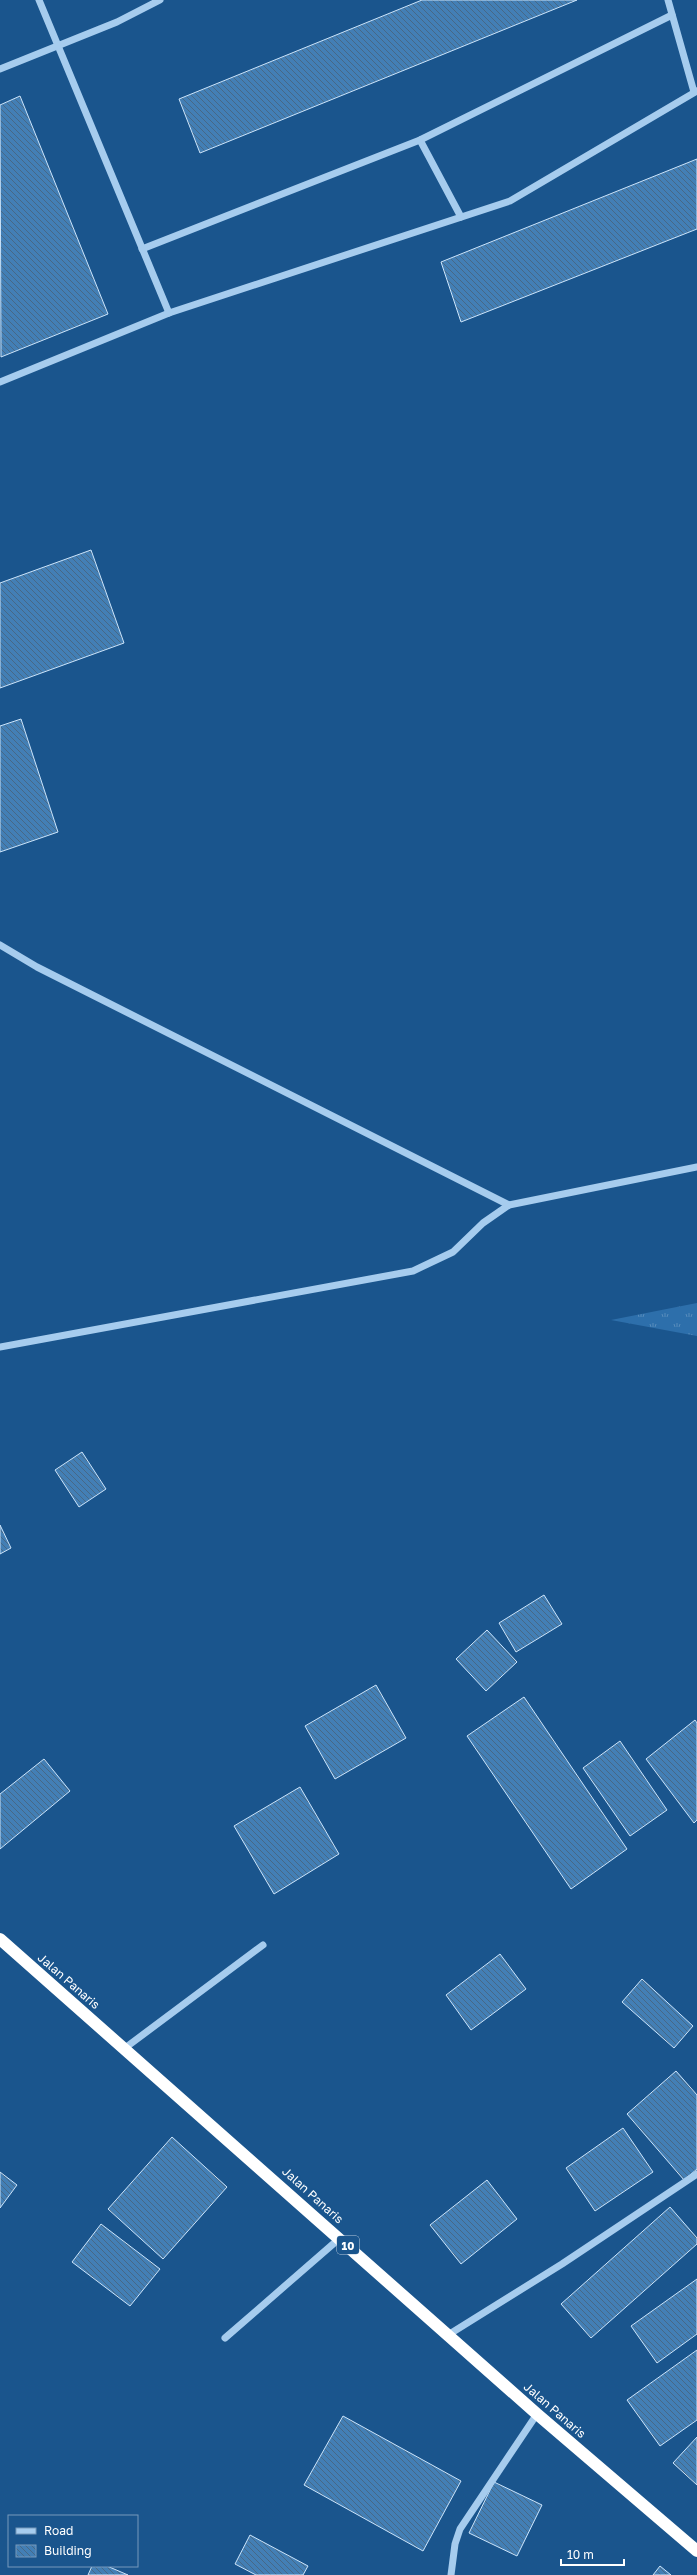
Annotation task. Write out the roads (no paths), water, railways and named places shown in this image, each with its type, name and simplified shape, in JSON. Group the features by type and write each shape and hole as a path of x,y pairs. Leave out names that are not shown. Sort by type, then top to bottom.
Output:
{"highway":[{"name":"Jalan Panaris","path":"0,1939 340,2238 537,2414 697,2551"}],"street":[{"path":"39,0 168,313"},
{"path":"0,69 59,47 160,0"},
{"path":"0,382 168,313 510,201 695,91 668,0"},
{"path":"142,249 420,140 672,15"},
{"path":"420,140 461,217"},
{"path":"0,945 37,968 509,1205"},
{"path":"0,1347 413,1271 452,1252 483,1223 509,1205 697,1167"},
{"path":"125,2048 263,1945"},
{"path":"448,2335 562,2264 697,2174"},
{"path":"225,2338 340,2238"},
{"path":"451,2575 455,2544 460,2529 537,2414"}]}
